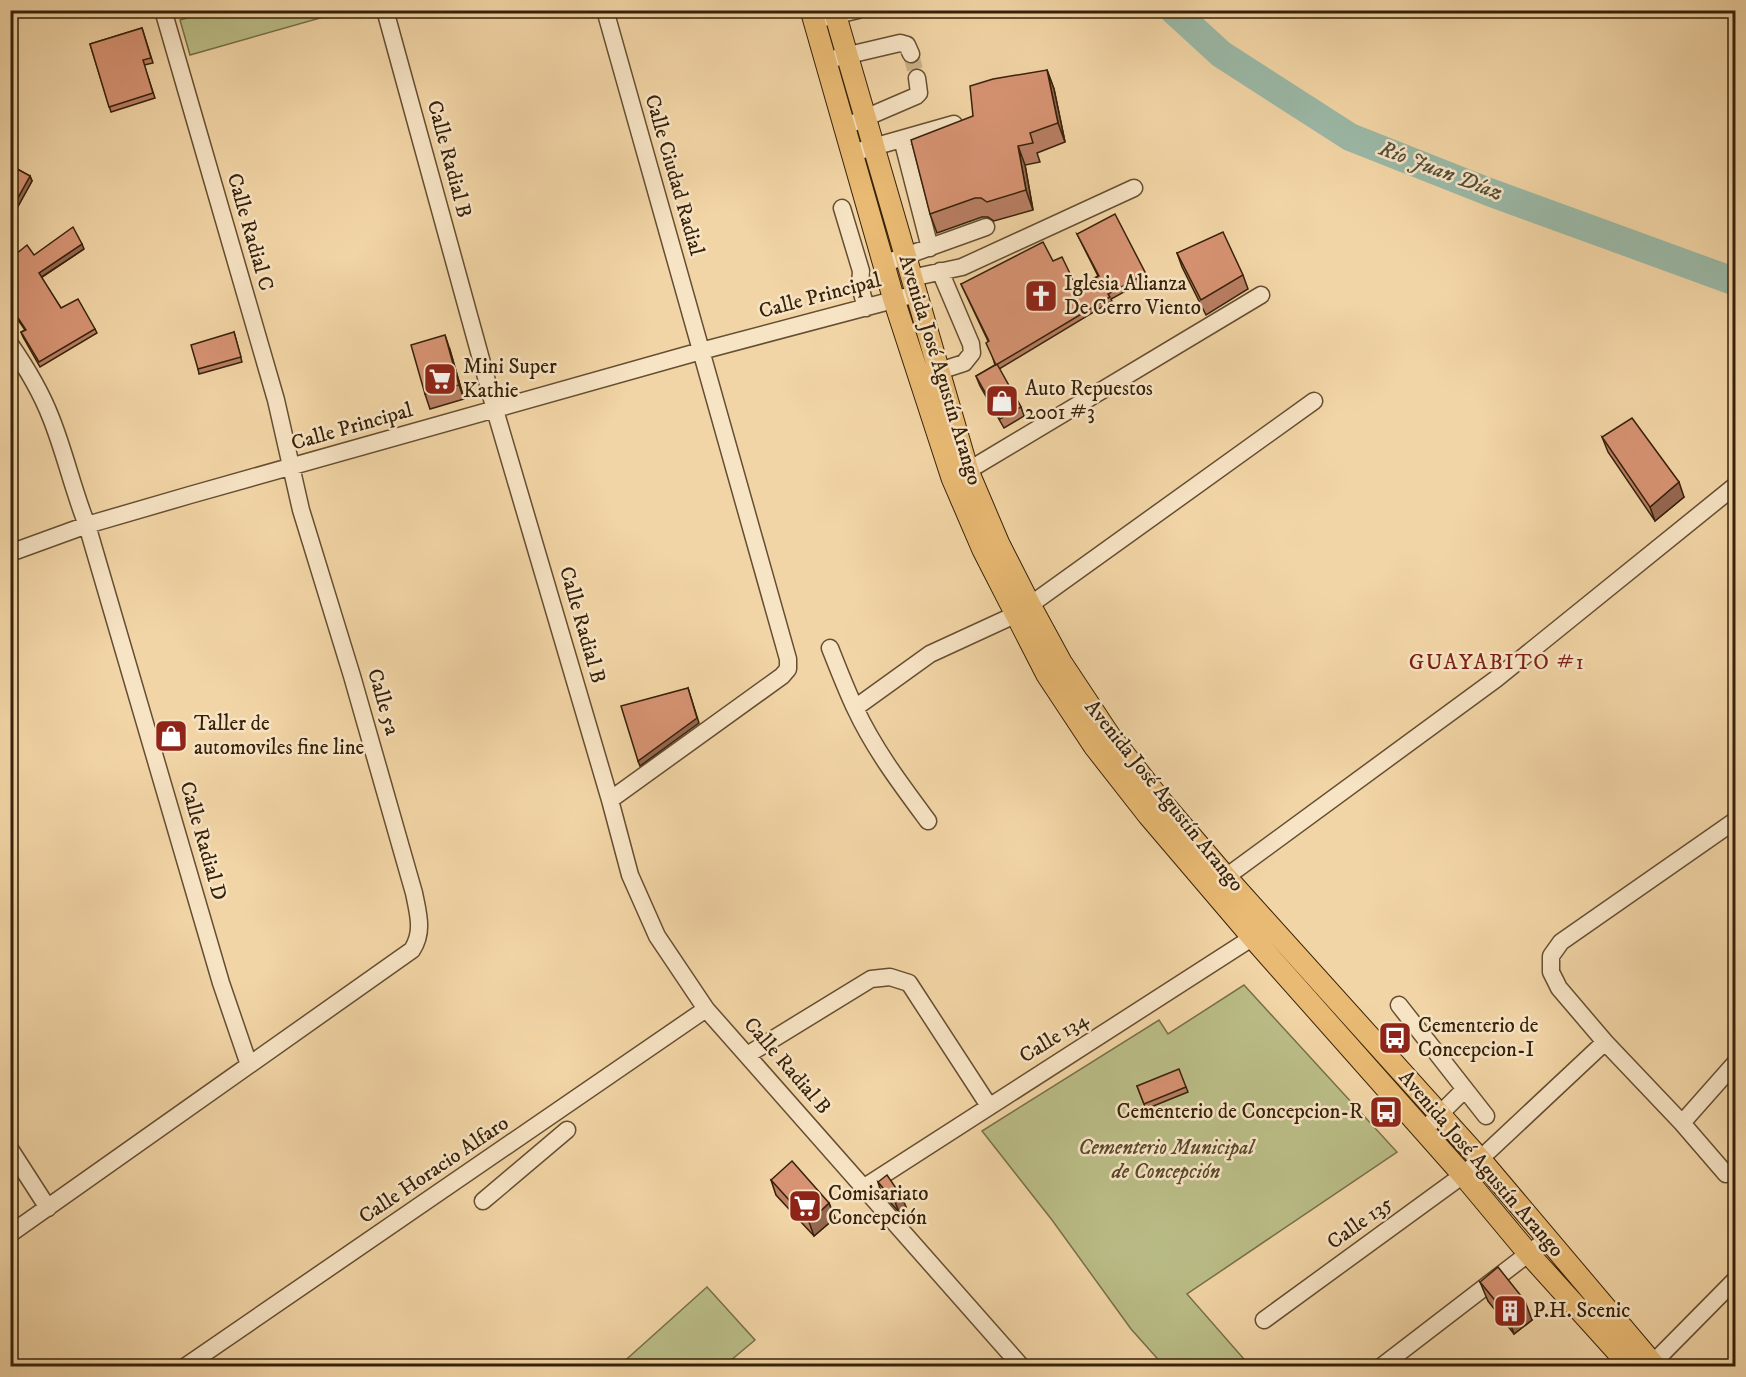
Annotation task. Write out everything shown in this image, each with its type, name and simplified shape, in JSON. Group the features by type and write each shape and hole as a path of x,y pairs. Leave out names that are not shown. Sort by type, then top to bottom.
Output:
{"main road":[{"name":"Avenida José Agustín Arango","path":"835,13 914,286 929,375 960,475 999,544 1047,675 1094,746 1148,815 1439,1115 1479,1159 1652,1366"},
{"name":"Avenida José Agustín Arango","path":"813,16 894,300 929,375"},
{"name":"Avenida José Agustín Arango","path":"1023,609 1110,736 1226,877 1261,932 1424,1131 1528,1253 1630,1366"}],"street":[{"name":"Calle Radial C","path":"163,10 276,400 292,467"},
{"name":"Calle Radial B","path":"385,10 495,410 630,875 657,936 706,1009 1021,1366"},
{"name":"Calle Ciudad Radial","path":"605,10 788,659 788,669 782,676 610,800"},
{"path":"813,16 858,10"},
{"path":"826,60 900,43 907,45 911,54"},
{"path":"844,127 919,93 917,78"},
{"path":"852,153 954,124"},
{"path":"902,139 930,248"},
{"name":"Calle Principal","path":"10,553 87,525 701,351 894,300 940,271 962,267 1134,188"},
{"path":"842,208 861,271 860,286 866,308"},
{"path":"884,264 986,227"},
{"path":"852,241 897,228"},
{"path":"929,375 964,363 972,353 972,348 940,271"},
{"path":"960,475 1262,295"},
{"name":"Calle Radial D","path":"10,344 41,396 51,419 87,525 221,983 249,1065"},
{"path":"855,708 930,654 1023,609 1314,401"},
{"name":"Calle 5a","path":"249,1065 412,950 420,936 414,892 352,676 301,510 292,467"},
{"path":"1226,877 1496,679 1736,485"},
{"path":"830,648 855,708 894,774 928,821"},
{"path":"1726,1174 1682,1123 1605,1042 1559,988 1551,972 1551,956 1562,942 1736,820"},
{"name":"Calle 134","path":"863,1188 1261,932"},
{"path":"747,1054 871,979 890,977 909,983 989,1106"},
{"path":"1399,1005 1486,1116"},
{"name":"Calle Horacio Alfaro","path":"186,1366 706,1009"},
{"name":"Calle 135","path":"1264,1320 1463,1175 1605,1042"},
{"path":"1682,1123 1736,1062"},
{"path":"10,1234 249,1065"},
{"path":"1424,1131 1465,1089"},
{"path":"538,1126 551,1143"},
{"path":"483,1201 567,1130"},
{"path":"10,1149 48,1208"},
{"path":"1382,1366 1546,1240"},
{"path":"1652,1366 1736,1279"}],"green space":[{"path":"214,10 345,11 190,55 180,20"},
{"name":"Cementerio Municipal de Concepción","path":"1244,985 1397,1152 1187,1294 1250,1366 1164,1366 1131,1329 1052,1220 982,1131 1159,1020 1168,1034"},
{"path":"707,1287 755,1340 724,1366 619,1366"}],"building":[{"path":"142,28 151,58 143,60 153,93 109,107 90,44"},
{"path":"1047,70 1058,123 1030,133 1033,143 1018,146 1026,190 987,202 981,198 975,198 930,214 911,140 973,116 970,86 993,79"},
{"path":"10,165 30,176 15,203 10,200"},
{"name":"Iglesia Alianza De Cerro Viento","path":"1115,214 1146,274 1108,294 1110,297 996,365 986,343 989,341 961,284 1043,242 1053,261 1062,257 1077,288 1099,276 1077,234"},
{"path":"73,227 82,244 39,273 61,308 78,299 95,329 39,362 21,332 26,330 10,306 10,259 27,245 34,255"},
{"path":"1223,232 1243,275 1201,300 1177,253"},
{"path":"234,332 241,357 198,369 191,345"},
{"name":"Mini Super Kathie","path":"445,335 459,385 425,394 411,345"},
{"name":"Auto Repuestos 2001 #3","path":"997,364 1021,407 1000,419 976,376"},
{"path":"1632,418 1679,482 1650,507 1602,437"},
{"path":"688,688 697,718 638,761 621,706"},
{"path":"1179,1069 1186,1087 1144,1104 1137,1086"},
{"path":"792,1161 829,1203 809,1222 771,1180"},
{"path":"887,1175 902,1197 895,1202 878,1182"},
{"path":"1498,1267 1525,1301 1507,1315 1480,1282"}],"waterway":[{"name":"Río Juan Díaz","path":"1173,10 1221,54 1350,137 1489,192 1736,282"}],"tunnel":[{"path":"911,54 917,78"}],"place":[{"name":"Iglesia Alianza De Cerro Viento","path":"1041,296"},
{"name":"Mini Super Kathie","path":"440,379"},
{"name":"Auto Repuestos 2001 #3","path":"1002,401"},
{"name":"Taller de automoviles fine line","path":"171,736"},
{"name":"Cementerio de Concepcion-I","path":"1395,1038"},
{"name":"Cementerio de Concepcion-R","path":"1386,1112"},
{"name":"Comisariato Concepción","path":"805,1206"},
{"name":"P.H. Scenic","path":"1510,1311"}],"district":[{"name":"GUAYABITO #1","path":"1497,662"}]}
